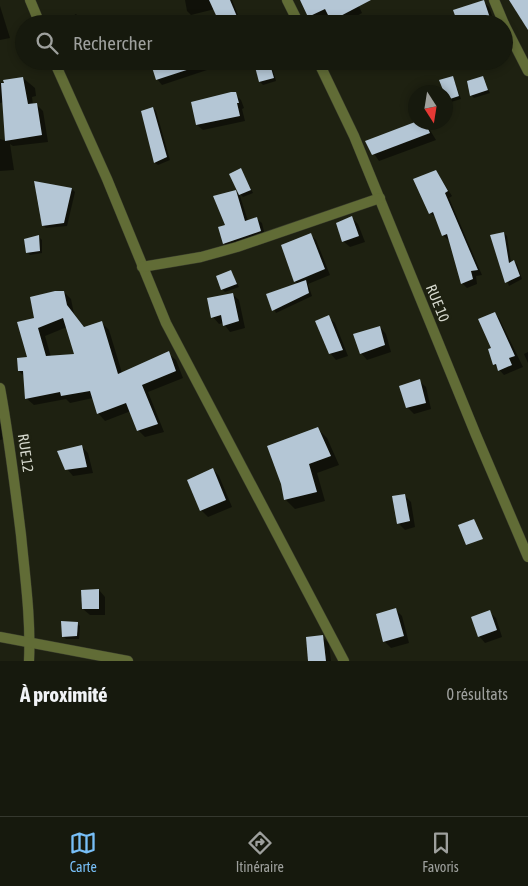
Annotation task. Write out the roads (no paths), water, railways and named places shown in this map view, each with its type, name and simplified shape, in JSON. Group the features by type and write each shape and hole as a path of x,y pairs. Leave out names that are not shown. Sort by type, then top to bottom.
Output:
{"street":[{"path":"30,0 36,15"},
{"path":"287,0 294,15"},
{"path":"494,0 500,15"},
{"path":"513,42 528,71"},
{"path":"58,70 107,179 166,323 344,661"},
{"name":"RUE 10","path":"322,70 354,136 528,557"},
{"path":"142,267 201,257 236,247 380,198"},
{"name":"RUE 12","path":"0,388 11,452 24,564 29,643 28,661"},
{"path":"0,637 128,661"}]}
